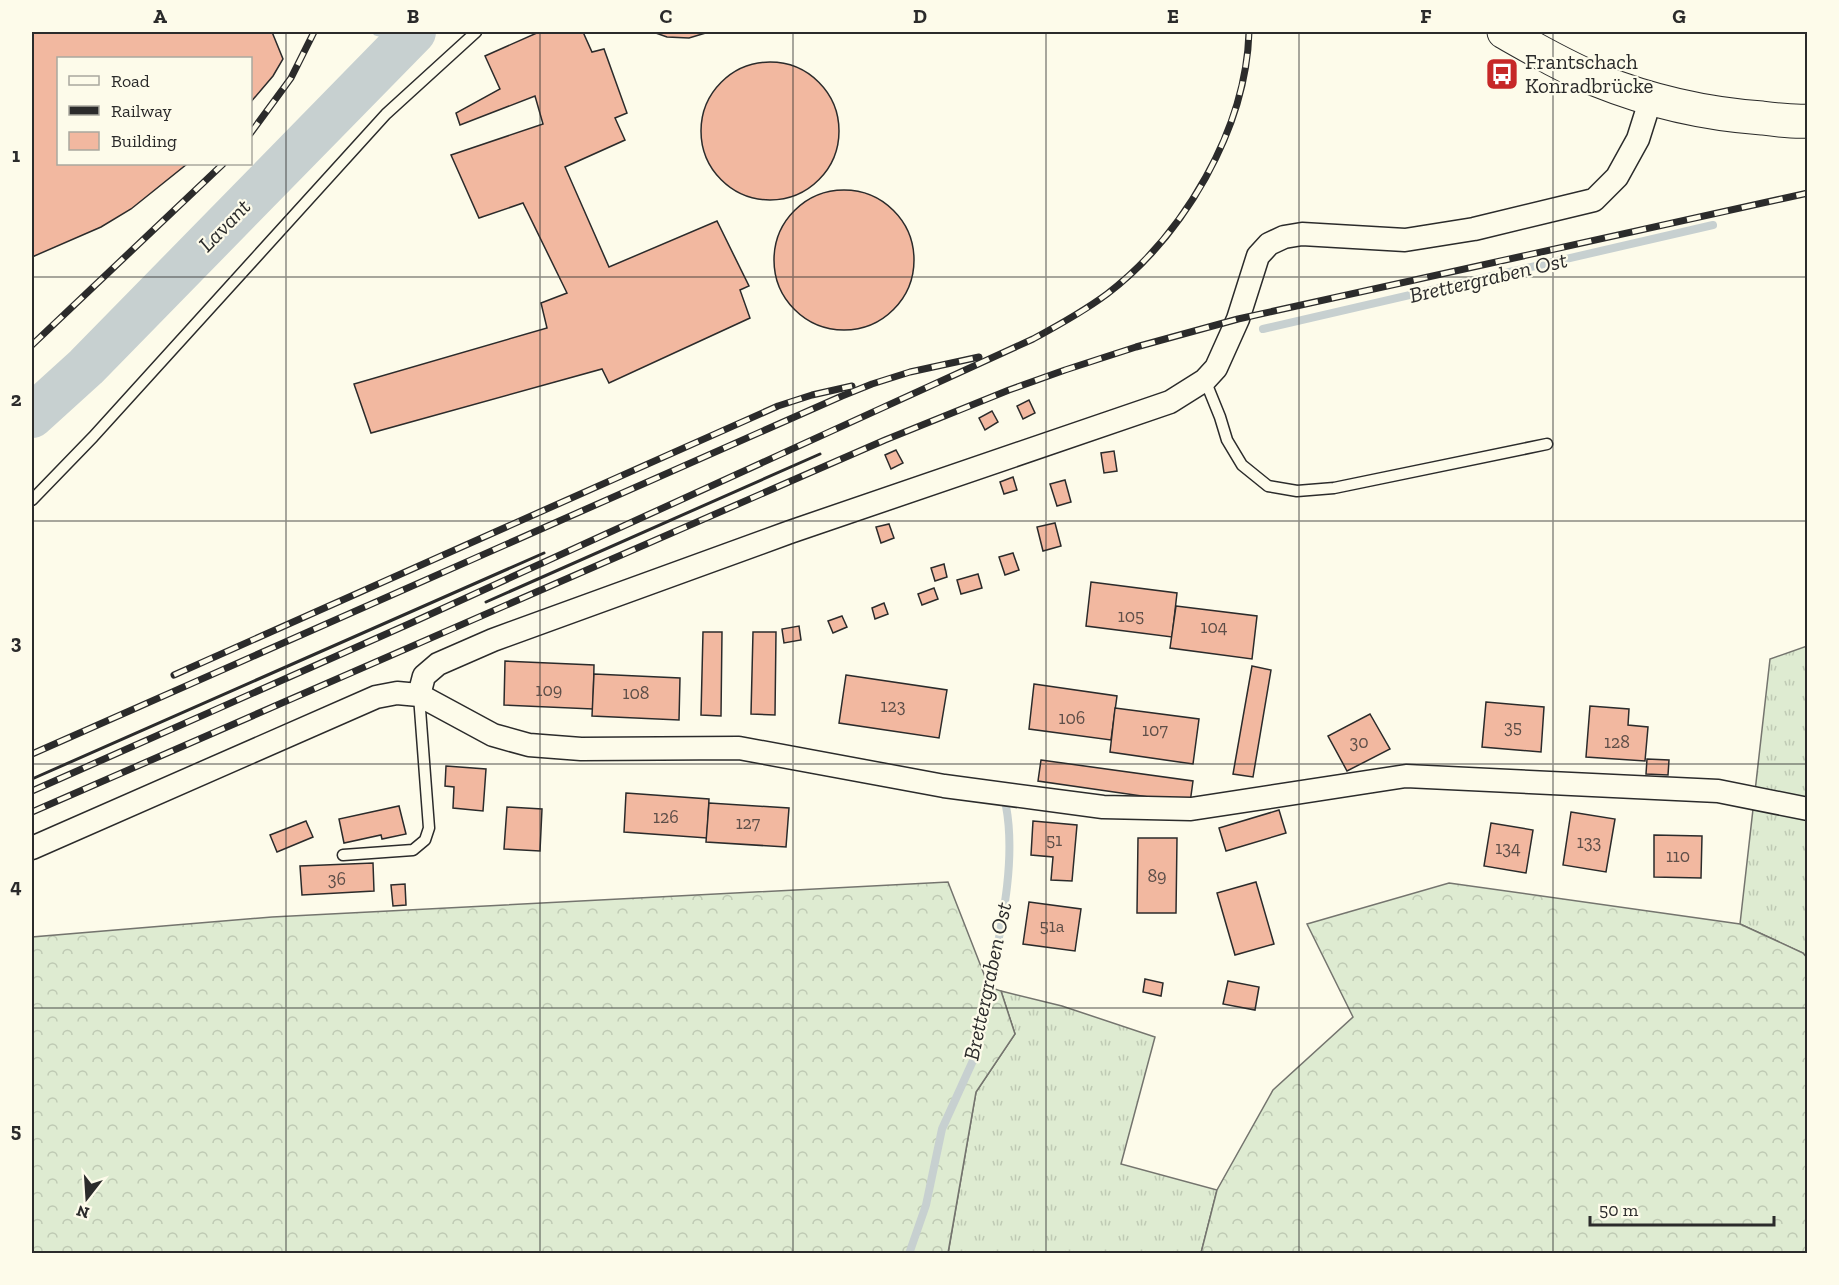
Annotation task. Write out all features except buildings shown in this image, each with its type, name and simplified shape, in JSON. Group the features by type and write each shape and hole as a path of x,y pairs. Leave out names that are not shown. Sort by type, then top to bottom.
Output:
{"main road":[{"path":"1504,32 1544,55 1598,80 1651,98 1683,107 1739,117 1808,121"}],"street":[{"path":"419,695 424,676 438,664 493,640 780,535 1170,402 1205,380 1216,368 1239,319 1258,256 1269,244 1284,237 1302,234 1405,240 1474,229 1594,200 1617,177 1638,138 1651,98"},
{"path":"32,848 376,697 397,693 419,695 493,735 529,745 581,749 739,748 944,786 1103,807 1191,809 1406,776 1718,791 1808,809"}],"lane":[{"path":"32,500 100,429 386,114 476,32"},
{"path":"1205,380 1227,440 1242,465 1268,486 1296,490 1334,488 1547,444"},
{"path":"343,855 413,850 425,840 429,828 419,695"}],"green space":[{"path":"1807,646 1807,959 1803,953 1740,924 1770,659"},
{"path":"948,882 989,987 1001,991 1015,1034 976,1092 948,1253 32,1253 32,937 272,917"},
{"path":"1449,883 1740,924 1803,953 1808,959 1807,1253 1201,1253 1217,1190 1273,1090 1353,1017 1307,924"},
{"path":"1001,991 1062,1006 1155,1037 1121,1164 1217,1190 1201,1253 948,1254 976,1092 1015,1034"}],"waterway":[{"path":"377,32 406,40"},
{"name":"Lavant","path":"32,416 86,367 414,32"},
{"name":"Brettergraben Ost","path":"1263,329 1713,225"},
{"name":"Brettergraben Ost","path":"909,1254 926,1205 942,1129 976,1054 982,1029 1007,889 1009,833 1006,806"}],"railway":[{"path":"252,131 291,78 314,32"},
{"path":"32,791 411,623 1033,339 1080,312 1107,294 1135,270 1185,211 1206,177 1223,142 1236,106 1245,69 1249,32"},
{"path":"32,345 222,165"},
{"path":"32,812 885,440 1065,370 1136,347 1238,319 1808,193"},
{"path":"32,754 842,396 910,372 979,357"},
{"path":"174,675 778,406 852,386"}],"wall":[{"path":"486,602 820,454"},
{"path":"32,779 544,553"}],"place":[{"name":"Frantschach Konradbrücke","path":"1502,74"}]}
